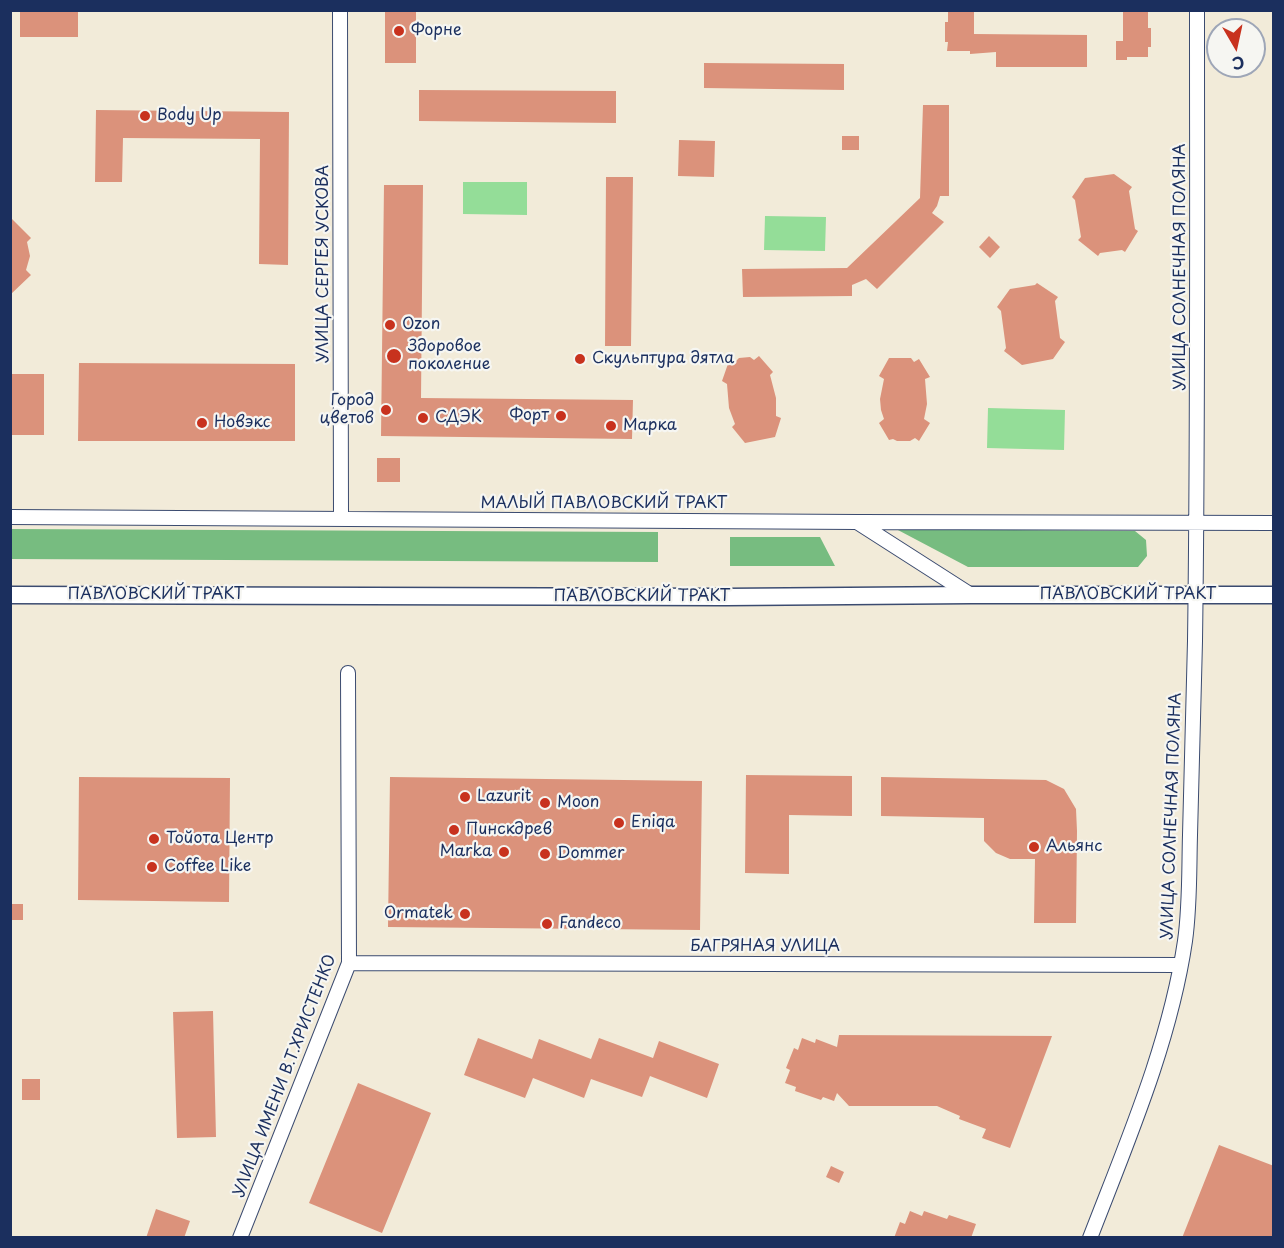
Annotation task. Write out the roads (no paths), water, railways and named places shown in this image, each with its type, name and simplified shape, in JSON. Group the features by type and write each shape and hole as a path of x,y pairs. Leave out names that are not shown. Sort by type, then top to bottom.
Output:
{"main road":[{"name":"ПАВЛОВСКИЙ ТРАКТ","path":"10,595 726,597 1274,595"}],"street":[{"name":"УЛИЦА СЕРГЕЯ УСКОВА","path":"340,10 341,518"},
{"name":"УЛИЦА СОЛНЕЧНАЯ ПОЛЯНА","path":"1090,1238 1151,1077 1170,1012 1186,939 1197,523 1197,10"},
{"name":"МАЛЫЙ ПАВЛОВСКИЙ ТРАКТ","path":"10,517 1197,523"},
{"path":"857,522 971,595"},
{"path":"1197,523 1274,523"},
{"name":"УЛИЦА ИМЕНИ В.Т.ХРИСТЕНКО","path":"240,1238 349,963 348,673"},
{"name":"БАГРЯНАЯ УЛИЦА","path":"349,963 1180,965"}],"place":[{"name":"Форне","path":"399,31"},
{"name":"Body Up","path":"145,116"},
{"name":"Ozon","path":"390,325"},
{"name":"Здоровое поколение","path":"394,356"},
{"name":"Скульптура дятла","path":"580,359"},
{"name":"Город цветов","path":"386,410"},
{"name":"Форт","path":"561,416"},
{"name":"СДЭК","path":"423,418"},
{"name":"Новэкс","path":"202,423"},
{"name":"Марка","path":"611,426"},
{"name":"Lazurit","path":"465,797"},
{"name":"Moon","path":"545,803"},
{"name":"Eniqa","path":"619,823"},
{"name":"Пинскдрев","path":"454,830"},
{"name":"Тойота Центр","path":"154,839"},
{"name":"Альянс","path":"1034,847"},
{"name":"Marka","path":"504,852"},
{"name":"Dommer","path":"545,854"},
{"name":"Coffee Like","path":"152,867"},
{"name":"Ormatek","path":"465,914"},
{"name":"Fandeco","path":"547,924"}]}
